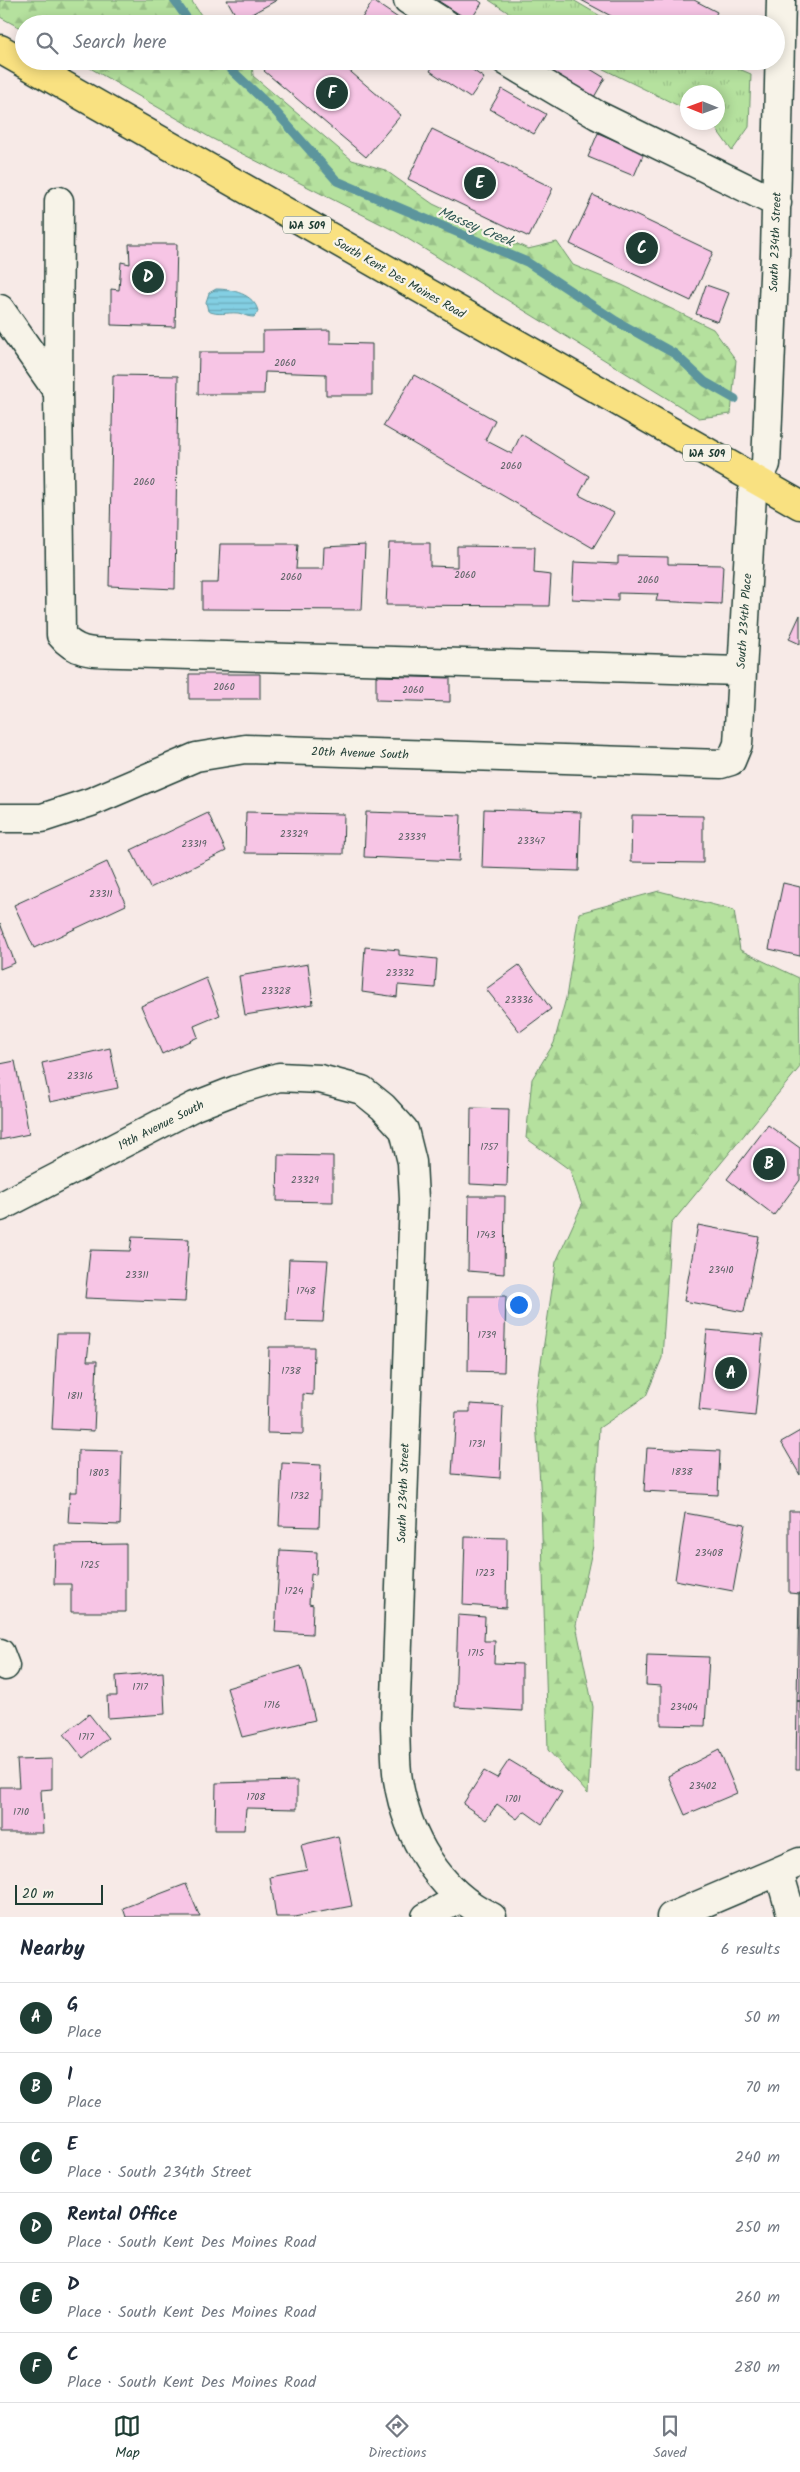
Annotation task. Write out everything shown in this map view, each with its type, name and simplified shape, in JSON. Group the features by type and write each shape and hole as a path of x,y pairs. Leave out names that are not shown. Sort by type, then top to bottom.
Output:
{"main road":[{"name":"South Kent Des Moines Road","path":"0,49 15,58"},
{"name":"South Kent Des Moines Road","path":"37,70 800,505"}],"street":[{"path":"408,0 432,15"},
{"name":"South 234th Street","path":"781,0 781,15"},
{"path":"521,70 597,115 777,203"},
{"name":"South 234th Street","path":"758,481 766,464 777,203 780,70"},
{"path":"59,200 58,392 61,635 70,646 86,651 121,653 740,671"},
{"path":"0,309 58,392"},
{"name":"South 234th Place","path":"731,760 738,744 740,671 752,494 758,481"},
{"name":"20th Avenue South","path":"0,818 42,818 91,802 196,757 245,749 721,764 731,760"},
{"name":"19th Avenue South","path":"0,1208 195,1106 236,1090 279,1077 320,1079 362,1090"},
{"name":"South 234th Street","path":"362,1090 383,1107 404,1130 412,1162 414,1199 395,1726 397,1778 406,1813 417,1841 444,1881 460,1898 492,1917"},
{"path":"679,1916 790,1867 792,1917"},
{"path":"426,1917 460,1898"}],"green space":[{"path":"0,0 191,0 201,15 15,15 15,25 0,17"},
{"path":"489,0 573,0 599,15 512,15"},
{"path":"94,70 253,70 253,76 352,160 385,170 433,204 528,249 557,242 573,265 622,285 713,329 736,360 731,414 699,418 395,231 211,138"},
{"path":"605,70 742,70 751,74 749,127 732,151 717,130 725,130 725,85 680,85 680,107"},
{"path":"659,891 734,910 740,950 799,978 800,1067 671,1224 662,1358 646,1396 599,1428 593,1546 576,1625 593,1707 588,1794 548,1750 541,1500 535,1404 556,1262 582,1205 570,1170 526,1138 532,1079 554,1043 566,998 579,913"}],"water":[{"path":"216,289 235,291 242,294 252,300 258,311 254,317 249,317 238,313 219,314 208,311 206,302 209,293"}],"building":[{"path":"227,0 277,0 250,15 236,15"},
{"path":"437,0 478,0 482,3 474,15 461,15"},
{"path":"581,0 694,0 717,12 716,15 609,15"},
{"path":"373,1 394,15 364,15"},
{"path":"348,70 401,115 366,157 264,71"},
{"path":"473,70 484,78 470,98 430,71"},
{"path":"551,70 592,70 605,78 593,99 549,74"},
{"path":"502,89 546,114 534,134 490,109"},
{"path":"432,129 553,188 529,237 408,179"},
{"path":"598,133 644,153 634,176 588,157"},
{"path":"593,195 713,252 691,301 570,244"},
{"path":"129,244 177,244 175,327 111,325 111,289 119,290 121,262 130,264"},
{"path":"706,285 729,293 718,322 696,314"},
{"path":"330,330 330,343 372,344 372,395 326,395 326,374 265,372 264,394 198,394 199,352 263,352 263,331"},
{"path":"113,375 178,376 175,589 109,586"},
{"path":"414,375 495,420 485,440 512,454 521,434 589,476 579,495 614,513 593,548 383,426"},
{"path":"389,543 430,543 430,566 457,567 457,546 535,547 534,573 551,575 549,606 386,605"},
{"path":"220,544 298,544 296,569 323,569 324,547 365,545 362,610 202,609 202,583 218,583"},
{"path":"618,556 668,557 668,564 723,565 721,604 656,601 658,594 618,593 618,601 572,599 574,562 618,564"},
{"path":"800,615 800,644 789,639"},
{"path":"189,674 260,674 260,699 189,699"},
{"path":"376,676 450,678 450,702 376,700"},
{"path":"484,809 581,812 579,871 482,868"},
{"path":"246,812 344,814 343,854 245,853"},
{"path":"366,812 461,815 459,861 364,857"},
{"path":"208,813 226,851 150,888 131,850"},
{"path":"632,815 703,816 703,863 631,862"},
{"path":"107,862 126,905 34,948 14,905"},
{"path":"783,883 800,887 800,956 769,949"},
{"path":"0,923 15,963 0,969"},
{"path":"365,947 399,950 399,955 437,959 435,988 398,985 397,997 362,992"},
{"path":"308,964 313,1004 245,1015 239,976"},
{"path":"519,965 551,1009 520,1032 486,989"},
{"path":"206,978 220,1015 194,1026 198,1037 162,1054 141,1006"},
{"path":"110,1048 118,1088 50,1102 42,1063"},
{"path":"15,1061 29,1134 0,1140 0,1064"},
{"path":"471,1108 509,1109 507,1186 470,1184"},
{"path":"768,1125 800,1148 800,1180 774,1215 727,1179"},
{"path":"278,1155 333,1156 333,1202 277,1201"},
{"path":"469,1196 505,1196 504,1274 468,1271"},
{"path":"698,1225 759,1237 744,1312 684,1301"},
{"path":"132,1237 189,1239 185,1302 85,1298 90,1250 130,1251"},
{"path":"289,1259 328,1260 323,1322 286,1321"},
{"path":"469,1296 506,1296 504,1372 468,1371"},
{"path":"707,1330 763,1335 755,1416 699,1410"},
{"path":"57,1334 90,1334 87,1361 97,1361 94,1431 52,1429"},
{"path":"269,1347 314,1347 313,1395 303,1394 303,1434 267,1433"},
{"path":"470,1404 503,1406 500,1478 452,1474 456,1412 470,1412"},
{"path":"800,1431 800,1475 781,1442"},
{"path":"647,1448 720,1451 718,1495 644,1491"},
{"path":"78,1450 122,1451 120,1525 68,1523 70,1492 77,1492"},
{"path":"282,1463 321,1465 319,1527 279,1526"},
{"path":"789,1511 800,1511 800,1594 789,1593"},
{"path":"685,1513 745,1524 733,1591 675,1580"},
{"path":"465,1537 507,1538 506,1608 463,1605"},
{"path":"126,1544 126,1612 71,1612 71,1584 54,1584 55,1545"},
{"path":"280,1550 317,1552 316,1575 311,1574 309,1604 313,1605 312,1634 275,1632"},
{"path":"799,1594 800,1701 797,1701"},
{"path":"458,1615 485,1617 484,1641 495,1641 494,1663 522,1664 522,1711 455,1707"},
{"path":"647,1655 709,1657 705,1726 661,1725 661,1686 646,1685"},
{"path":"301,1666 315,1720 242,1737 227,1688"},
{"path":"163,1672 165,1714 108,1718 107,1696 117,1696 116,1676"},
{"path":"797,1701 800,1701 800,1769 796,1769"},
{"path":"89,1714 108,1738 83,1758 64,1734"},
{"path":"719,1750 737,1793 685,1815 668,1776"},
{"path":"52,1759 52,1789 41,1790 43,1833 0,1833 0,1787 19,1787 17,1760"},
{"path":"509,1760 562,1792 542,1824 524,1811 517,1819 497,1804 486,1820 463,1804 484,1771 497,1778"},
{"path":"297,1781 297,1809 246,1808 244,1830 215,1830 216,1783"},
{"path":"338,1836 352,1906 294,1917 276,1917 270,1877 307,1870 301,1845"},
{"path":"186,1884 200,1917 126,1917 123,1908"}],"waterway":[{"name":"Massey Creek","path":"174,0 185,15"},
{"name":"Massey Creek","path":"232,70 276,112 337,181 527,262 616,321 675,354 705,382 735,399"}],"place":[{"name":"C","path":"332,93"},
{"name":"D","path":"480,183"},
{"name":"E","path":"642,248"},
{"name":"Rental Office","path":"148,277"},
{"name":"I","path":"769,1164"},
{"name":"G","path":"731,1373"}]}
